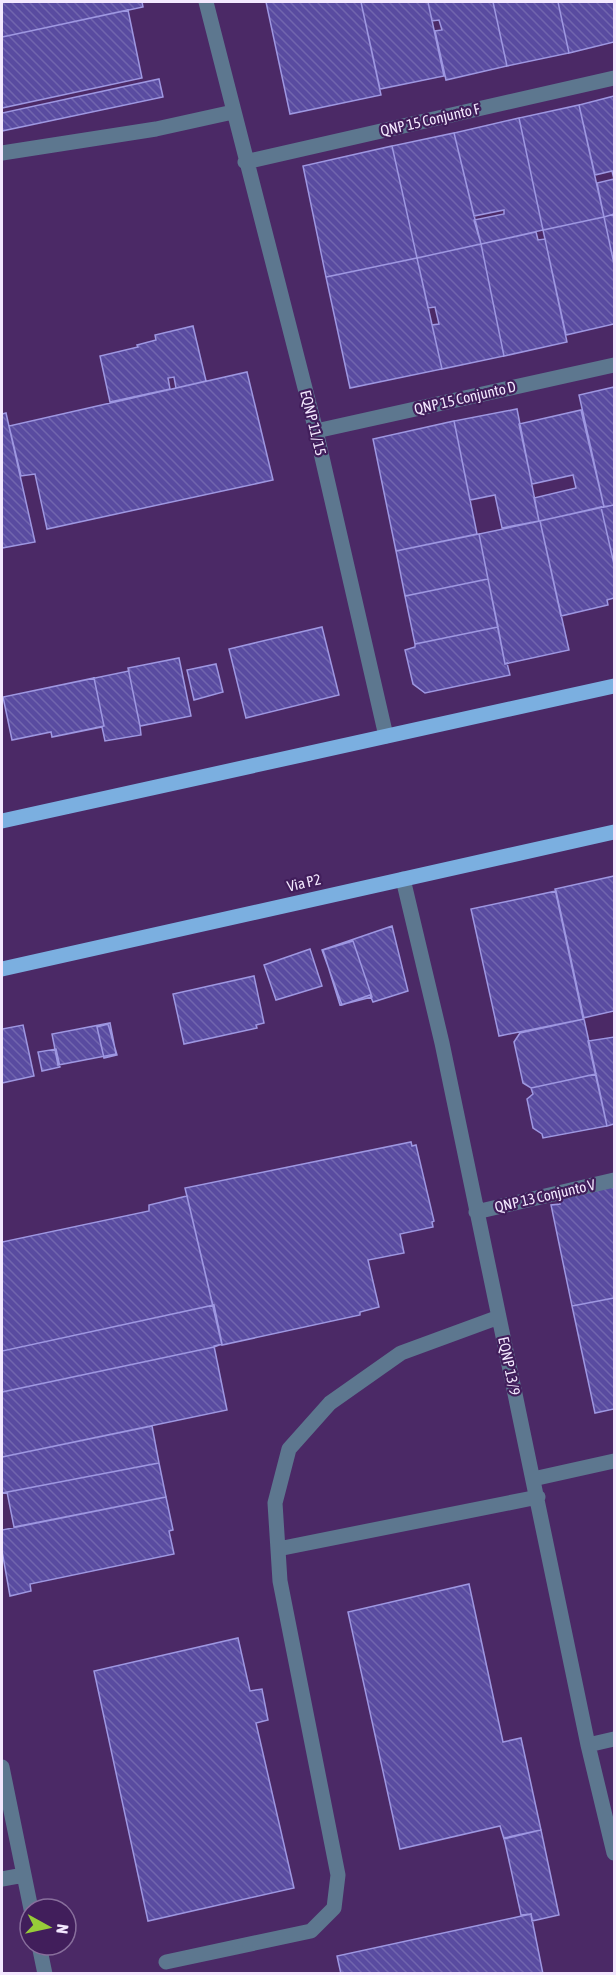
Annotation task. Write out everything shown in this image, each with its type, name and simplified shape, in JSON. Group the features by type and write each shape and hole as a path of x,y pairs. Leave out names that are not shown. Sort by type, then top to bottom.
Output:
{"main road":[{"path":"2,821 615,686"},
{"name":"Via P2","path":"2,969 615,832"}],"street":[{"name":"EQNP 11/15","path":"206,2 245,162 316,431 386,736"},
{"name":"QNP 15 Conjunto F","path":"245,162 615,78"},
{"path":"2,153 156,129 233,112"},
{"name":"QNP 15 Conjunto D","path":"316,431 615,365"},
{"name":"EQNP 13/9","path":"403,879 442,1043 588,1745 615,1853"},
{"name":"QNP 13 Conjunto V","path":"476,1212 615,1180"},
{"path":"166,1962 312,1931 334,1908 338,1875 280,1581 275,1503 289,1449 330,1402 401,1353 499,1317"},
{"path":"533,1479 615,1461"},
{"path":"278,1549 538,1497"},
{"path":"588,1745 615,1739"},
{"path":"2,1767 29,1897"},
{"path":"2,1879 24,1875"},
{"path":"41,1957 45,1974"}],"building":[{"path":"2,2 142,2 143,7 2,37"},
{"path":"266,2 361,2 381,95 290,114"},
{"path":"361,2 428,2 444,76 380,89"},
{"path":"428,2 493,2 507,66 446,80 435,31 442,30 439,20 432,21"},
{"path":"493,2 558,2 569,53 507,66"},
{"path":"558,2 614,2 614,42 569,53"},
{"path":"128,10 142,78 2,108 2,37"},
{"path":"159,79 163,97 2,131 2,113"},
{"path":"614,96 614,179 612,171 595,175 579,105"},
{"path":"579,105 604,217 543,230 519,118"},
{"path":"519,118 543,230 481,244 474,220 504,214 504,210 474,216 454,133"},
{"path":"454,133 481,244 417,258 392,146"},
{"path":"392,146 417,258 326,277 303,166"},
{"path":"614,179 614,214 604,217 597,183"},
{"path":"614,214 614,264 604,217"},
{"path":"604,217 614,264 614,324 566,335 543,230"},
{"path":"536,232 538,240 545,239 567,342 504,356 481,244"},
{"path":"481,244 504,356 442,369 432,325 439,324 435,307 428,308 417,258"},
{"path":"417,258 442,369 350,388 326,277"},
{"path":"193,326 206,381 176,388 174,377 168,378 170,389 110,402 100,356 138,347 137,345 156,340 155,335"},
{"path":"247,372 273,480 47,529 35,474 21,476 9,426"},
{"path":"614,387 614,505 604,507 579,395"},
{"path":"517,409 539,521 502,528 495,495 470,500 454,421"},
{"path":"581,410 604,507 539,521 534,498 576,488 573,475 532,484 519,424"},
{"path":"6,413 35,542 2,548 2,414"},
{"path":"454,421 477,534 396,551 373,439"},
{"path":"614,505 614,564 601,507"},
{"path":"601,507 614,564 614,598 607,600 608,605 561,616 540,521"},
{"path":"540,521 569,650 505,664 479,534"},
{"path":"479,534 488,579 405,596 396,551"},
{"path":"488,579 498,627 415,644 405,596"},
{"path":"322,627 339,695 246,718 229,649"},
{"path":"498,627 505,664 507,663 510,675 425,693 413,684 405,650 415,647 415,644"},
{"path":"179,658 191,716 140,726 141,735 105,741 102,727 52,737 51,732 12,740 3,697 129,671 128,668"},
{"path":"179,658 191,716 140,726 128,668"},
{"path":"216,664 223,692 194,700 187,670"},
{"path":"94,678 104,726 52,737 51,732 12,740 3,697"},
{"path":"614,876 614,1011 583,1018 555,889"},
{"path":"556,891 584,1019 499,1036 471,909"},
{"path":"392,926 408,991 373,1002 370,995 342,1005 322,950"},
{"path":"353,941 372,997 340,1005 323,950"},
{"path":"310,949 322,986 276,1000 264,965"},
{"path":"254,976 264,1023 256,1025 257,1028 184,1044 173,994"},
{"path":"584,1019 596,1074 531,1088 523,1083 514,1042 520,1033"},
{"path":"110,1023 116,1054 58,1065 52,1034"},
{"path":"108,1024 117,1055 104,1058 97,1027"},
{"path":"23,1025 34,1076 2,1083 2,1029"},
{"path":"614,1037 614,1124 607,1126 588,1041"},
{"path":"56,1049 60,1067 42,1071 38,1052"},
{"path":"596,1074 607,1126 543,1138 542,1134 533,1128 527,1099 533,1094 531,1088"},
{"path":"411,1142 412,1146 416,1145 434,1221 432,1222 433,1227 400,1234 404,1253 368,1260 379,1307 360,1312 360,1315 222,1345 185,1188"},
{"path":"614,1183 614,1298 572,1306 551,1205 560,1204 558,1196"},
{"path":"187,1196 222,1344 2,1392 2,1242 149,1211 149,1205"},
{"path":"614,1298 614,1409 595,1413 572,1306"},
{"path":"214,1305 222,1344 214,1346 227,1410 2,1457 2,1351"},
{"path":"152,1426 159,1463 2,1493 2,1457"},
{"path":"159,1463 166,1497 14,1527 7,1492"},
{"path":"166,1497 173,1530 169,1531 174,1554 30,1584 31,1591 10,1596 2,1551 2,1530"},
{"path":"469,1584 503,1742 521,1738 541,1830 504,1839 500,1826 400,1849 348,1612"},
{"path":"238,1638 250,1691 262,1689 268,1720 256,1723 294,1888 148,1921 94,1671"},
{"path":"541,1830 559,1915 532,1921 531,1914 521,1915 504,1838"},
{"path":"531,1914 543,1974 341,1974 337,1956"}]}
